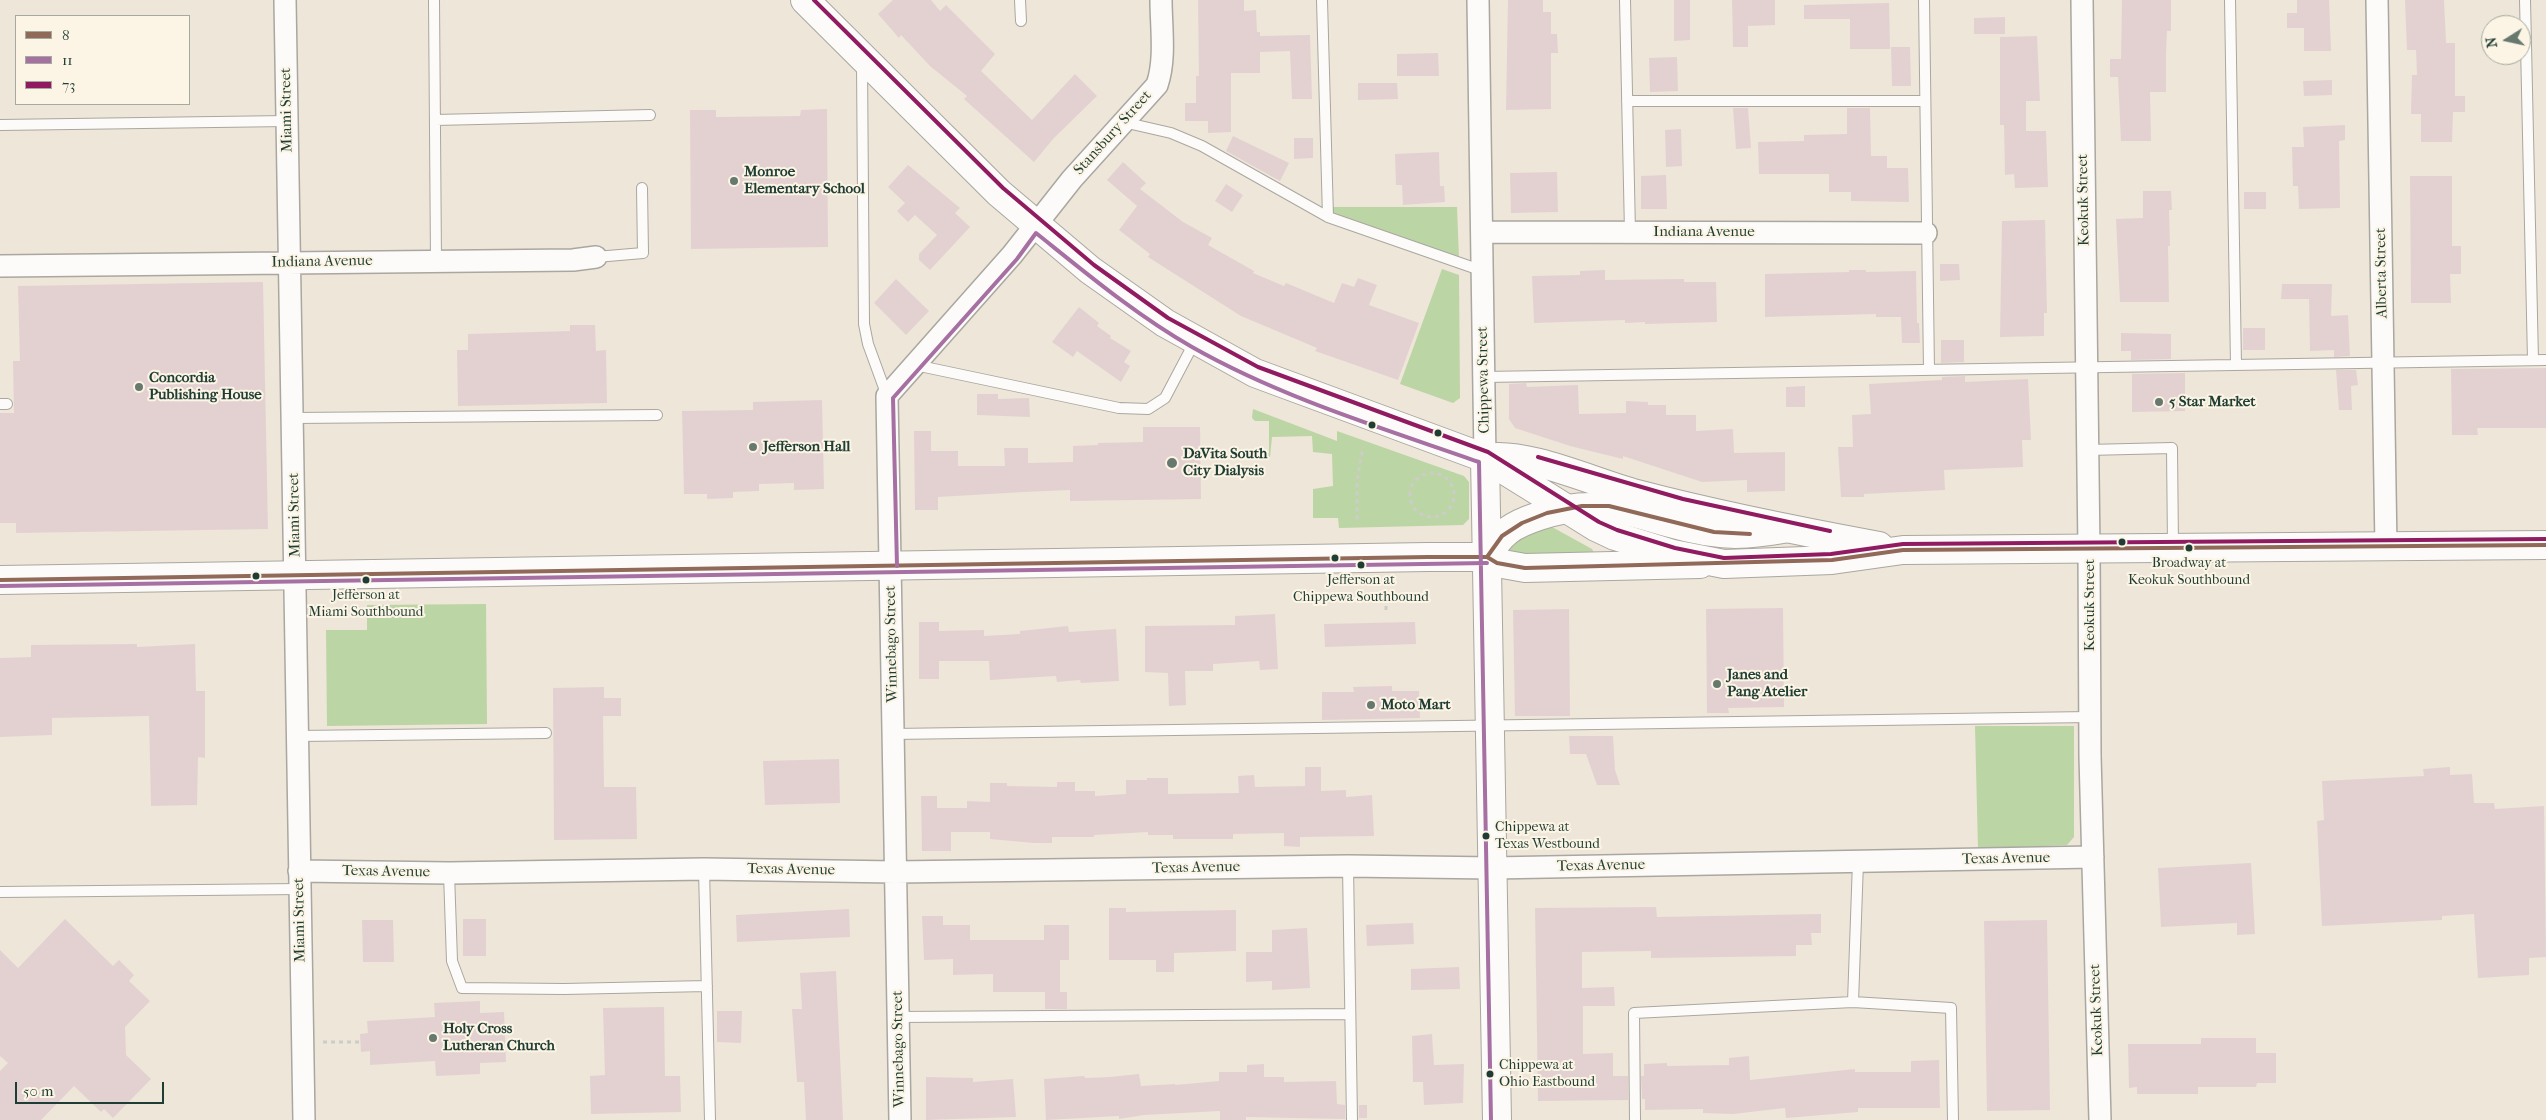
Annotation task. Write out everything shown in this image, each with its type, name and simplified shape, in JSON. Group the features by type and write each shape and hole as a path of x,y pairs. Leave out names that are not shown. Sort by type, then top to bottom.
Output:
{"main road":[{"path":"805,0 959,155 1035,224 1124,296 1195,341 1271,380 1485,458 1565,509 1615,536 1674,554 1724,564"},
{"path":"1485,458 1497,456 1521,458 1638,494 1783,529 1903,550"},
{"name":"Chippewa Street","path":"1485,458 1497,1120"},
{"path":"1487,557 1495,542 1508,529 1525,521 1582,506 1611,506 1711,532 1737,535 1783,529"},
{"path":"0,580 1487,557 1497,562 1525,568 1724,564 1840,559 1903,550 2546,545"}],"street":[{"name":"Miami Street","path":"285,0 304,1120"},
{"name":"Stansbury Street","path":"1035,224 1156,85 1161,73 1161,0"},
{"name":"Chippewa Street","path":"1478,0 1485,458"},
{"name":"Keokuk Street","path":"2082,0 2090,717 2100,1120"},
{"name":"Alberta Street","path":"2377,0 2386,547"},
{"path":"887,396 1012,255 1035,224"},
{"name":"Indiana Avenue","path":"1482,232 1926,233"},
{"name":"Indiana Avenue","path":"0,266 573,260 596,257"},
{"name":"Winnebago Street","path":"887,396 900,1120"},
{"name":"Texas Avenue","path":"300,880 449,873 704,869 895,872 1348,866 1493,868 2093,857"}],"lane":[{"path":"434,0 436,261"},
{"path":"1020,0 1021,21"},
{"path":"1322,0 1328,217"},
{"path":"1625,0 1630,232"},
{"path":"1924,0 1926,233 1930,370"},
{"path":"2230,0 2236,365"},
{"path":"2525,0 2533,360"},
{"path":"862,56 864,324 868,344 887,396"},
{"path":"1627,101 1925,101"},
{"path":"435,120 650,115"},
{"path":"0,125 287,121"},
{"path":"1124,122 1171,133 1202,146 1328,217 1483,271"},
{"name":"Indiana Avenue","path":"596,257 643,253 642,188"},
{"path":"915,365 1119,408 1148,409 1165,398 1195,341"},
{"path":"1484,377 2086,369 2546,360"},
{"path":"293,418 657,415"},
{"path":"2087,450 2172,448 2173,549"},
{"path":"893,734 2090,717"},
{"path":"298,736 546,733"},
{"path":"1853,1002 1858,862"},
{"path":"1348,866 1352,1120"},
{"path":"704,869 710,1120"},
{"path":"449,873 452,961 462,988 564,989 707,986"},
{"name":"Texas Avenue","path":"0,892 300,880"},
{"path":"1635,1120 1634,1013 1853,1002 1951,1008 1953,1120"},
{"path":"898,1018 1350,1014"}],"path":[{"path":"1357,520 1357,481 1363,447"},
{"path":"1432,473 1446,478 1454,489 1454,495 1450,509 1445,514 1432,518 1417,512 1410,499 1410,491 1418,478 1432,473"},
{"path":"1454,495 1464,495"},
{"path":"1386,598 1386,613"},
{"path":"323,1042 361,1042"}],"green space":[{"path":"1333,207 1457,207 1459,258 1333,214"},
{"path":"1442,269 1459,275 1460,398 1453,403 1400,384"},
{"path":"1253,409 1337,441 1337,431 1464,476 1469,482 1469,519 1463,525 1339,528 1338,518 1313,518 1313,489 1333,486 1332,454 1313,452 1312,436 1272,437 1270,457 1251,458 1253,453 1269,453 1269,421 1255,421 1252,418"},
{"path":"1538,527 1552,527 1592,549 1594,553 1591,555 1508,556 1506,544"},
{"path":"486,604 487,724 327,726 326,630 367,630 367,605"},
{"path":"1975,726 2074,726 2074,837 2067,845 1978,849"}],"building":[{"path":"893,0 931,0 940,11 946,5 995,54 981,71 1032,120 1075,74 1097,96 1053,139 1034,162 964,99 967,96 930,66 901,35 899,38 878,14"},
{"path":"1198,0 1244,0 1244,11 1256,10 1257,32 1260,32 1260,36 1310,35 1312,99 1292,99 1290,51 1260,52 1260,73 1231,73 1231,132 1208,133 1208,121 1185,121 1185,103 1196,103 1196,76 1199,76"},
{"path":"1508,0 1543,0 1543,12 1551,12 1551,34 1557,34 1558,53 1551,53 1551,109 1506,110"},
{"path":"1674,0 1690,0 1690,40 1674,41"},
{"path":"1732,0 1775,0 1775,25 1748,26 1748,47 1733,47"},
{"path":"2122,0 2171,0 2171,31 2167,31 2166,92 2150,92 2151,141 2121,141 2118,77 2110,77 2110,59 2121,59"},
{"path":"2297,0 2329,0 2331,51 2304,51 2304,28 2287,28 2287,13 2297,13"},
{"path":"2405,0 2444,0 2446,43 2455,43 2455,96 2465,96 2465,112 2453,112 2452,142 2421,142 2421,114 2411,114 2412,75 2417,75 2416,50 2407,50"},
{"path":"1889,3 1890,49 1850,49 1850,19 1804,19 1804,5"},
{"path":"2005,17 2005,34 1974,34 1974,18"},
{"path":"2037,36 2040,101 2026,101 2026,131 2046,131 2048,187 2015,188 2014,174 2005,175 2004,125 2000,125 2000,37"},
{"path":"1891,47 1910,47 1911,86 1892,86"},
{"path":"1438,53 1439,76 1397,76 1397,54"},
{"path":"1677,57 1678,91 1650,92 1649,58"},
{"path":"2332,80 2332,95 2304,96 2303,81"},
{"path":"1358,83 1397,83 1398,99 1358,100"},
{"path":"1733,108 1748,108 1751,148 1736,149"},
{"path":"1847,108 1870,108 1871,156 1887,156 1887,168 1908,168 1909,202 1851,201 1851,192 1829,192 1829,174 1759,174 1758,142 1804,141 1804,135 1847,134"},
{"name":"Monroe Elementary School","path":"827,109 828,247 691,249 690,110 716,110 716,117 800,116 801,110"},
{"path":"2345,125 2345,140 2339,141 2340,208 2299,209 2298,186 2293,186 2292,147 2304,147 2303,127"},
{"path":"1681,129 1682,166 1666,167 1665,130"},
{"path":"1233,136 1289,163 1280,181 1226,151"},
{"path":"1294,138 1313,138 1313,158 1294,159"},
{"path":"1439,152 1440,186 1444,186 1445,202 1403,205 1402,185 1396,185 1395,154"},
{"path":"1123,162 1146,183 1140,189 1183,222 1212,238 1208,245 1254,271 1253,273 1284,286 1286,283 1334,303 1342,283 1354,287 1358,278 1377,285 1369,305 1419,323 1398,380 1315,351 1317,348 1241,316 1148,257 1150,254 1119,230 1137,206 1107,180"},
{"path":"908,165 960,208 955,213 970,227 930,270 919,260 919,254 937,235 915,215 908,222 897,211 905,203 888,187"},
{"path":"1557,172 1558,212 1511,213 1510,173"},
{"path":"1666,175 1667,209 1641,209 1641,176"},
{"path":"2410,176 2452,176 2452,246 2461,246 2461,274 2450,274 2451,303 2411,303"},
{"path":"1226,184 1243,195 1232,212 1215,201"},
{"path":"2143,191 2171,191 2172,210 2169,210 2170,246 2168,246 2169,302 2120,302 2116,219 2143,218"},
{"path":"2244,192 2266,192 2266,209 2244,209"},
{"path":"2045,220 2047,313 2044,313 2044,336 2000,337 2002,221"},
{"path":"1940,264 1959,264 1960,280 1940,281"},
{"path":"1605,270 1605,280 1684,279 1684,282 1716,282 1717,322 1645,324 1645,322 1625,323 1625,320 1534,323 1532,276 1580,275 1580,271"},
{"path":"1849,270 1866,270 1866,272 1916,271 1917,323 1919,323 1920,343 1902,343 1901,317 1876,317 1876,314 1765,317 1765,274 1849,272"},
{"path":"896,279 929,311 906,335 874,303"},
{"name":"Concordia Publishing House","path":"263,282 268,529 16,533 16,523 0,523 0,413 14,413 13,361 20,361 18,286"},
{"path":"2282,284 2332,284 2331,316 2348,315 2350,356 2334,357 2334,350 2310,351 2309,299 2281,299"},
{"path":"1079,307 1099,323 1097,326 1111,336 1110,338 1131,351 1124,362 1130,366 1121,382 1077,351 1073,357 1052,342"},
{"path":"570,325 595,325 596,351 606,350 607,403 458,406 457,350 468,350 468,334 570,331"},
{"path":"2243,328 2265,328 2265,350 2243,350"},
{"path":"2121,333 2171,334 2171,359 2131,360 2131,351 2121,351"},
{"path":"1941,340 1964,340 1964,362 1941,363"},
{"path":"2546,368 2546,428 2477,428 2478,435 2452,435 2451,369"},
{"path":"2336,370 2356,370 2358,385 2351,386 2352,410 2339,410"},
{"path":"2185,373 2185,411 2132,412 2132,374"},
{"path":"1965,376 1965,382 2028,379 2031,440 2022,440 2023,467 1944,470 1945,490 1864,494 1864,497 1841,497 1838,447 1853,447 1852,415 1871,414 1869,384 1942,380 1942,377"},
{"path":"1526,383 1527,387 1578,385 1579,414 1626,413 1626,401 1648,402 1648,405 1666,405 1666,415 1696,415 1696,431 1733,429 1734,453 1785,452 1785,491 1747,492 1747,480 1702,482 1623,456 1623,459 1570,446 1515,428 1509,419 1509,384"},
{"path":"1805,386 1805,407 1786,407 1786,387"},
{"path":"977,394 998,394 998,399 1029,398 1030,417 977,415"},
{"name":"Jefferson Hall","path":"822,400 824,489 794,490 794,483 759,484 759,491 733,492 733,498 707,499 707,494 684,494 682,411 753,410 753,402"},
{"path":"1143,427 1200,427 1201,499 1070,501 1070,490 938,497 938,510 915,510 914,431 931,431 931,451 958,451 958,466 1005,466 1004,448 1028,448 1028,463 1073,462 1073,446 1098,445 1098,443 1143,442"},
{"path":"1783,608 1784,707 1728,708 1729,713 1707,713 1706,609"},
{"path":"1569,609 1570,716 1515,716 1513,610"},
{"path":"1275,614 1278,669 1260,670 1259,661 1213,664 1213,671 1185,671 1186,705 1169,706 1168,673 1145,672 1145,626 1235,625 1235,616"},
{"path":"919,622 939,622 939,631 984,630 984,636 1020,634 1020,631 1068,626 1069,632 1116,629 1119,681 1081,683 1080,680 1057,682 1056,676 990,680 989,661 939,661 939,679 919,679"},
{"path":"1415,622 1416,644 1325,647 1324,624"},
{"path":"137,644 137,647 195,644 196,691 205,691 205,758 198,757 197,805 151,806 149,716 52,718 52,735 0,737 0,658 31,657 31,645"},
{"name":"Moto Mart","path":"1392,686 1392,691 1419,691 1420,718 1322,720 1322,692 1354,692 1353,687"},
{"path":"604,687 604,698 621,698 621,716 603,716 604,787 636,787 637,839 554,840 553,688"},
{"path":"1569,736 1613,736 1615,770 1620,785 1597,785 1586,754 1570,754"},
{"path":"839,759 840,803 765,805 763,761"},
{"path":"1305,767 1321,767 1321,791 1346,790 1346,797 1372,795 1374,836 1300,837 1300,847 1284,846 1284,833 1233,834 1233,839 1173,839 1173,835 1148,835 1148,832 1094,835 1094,837 1052,837 1052,843 1034,843 990,839 990,832 951,832 951,851 922,851 921,796 937,796 937,808 967,808 967,801 990,802 990,783 1007,783 1007,786 1057,787 1057,782 1075,782 1075,791 1095,791 1095,796 1126,794 1126,780 1147,780 1147,778 1168,778 1168,794 1239,793 1238,776 1254,775 1255,787 1305,786"},
{"path":"2450,767 2450,775 2472,774 2474,803 2494,803 2495,809 2544,806 2546,957 2529,958 2529,975 2478,978 2474,914 2442,916 2442,920 2322,926 2317,821 2324,820 2322,781 2424,776 2423,769"},
{"path":"2251,863 2255,934 2237,935 2237,923 2161,927 2158,868"},
{"path":"1656,907 1657,917 1821,914 1821,933 1811,933 1812,945 1796,945 1796,956 1651,958 1651,951 1582,952 1582,988 1614,987 1615,1006 1583,1006 1583,1054 1613,1053 1613,1076 1628,1076 1628,1100 1538,1101 1535,908"},
{"path":"1109,908 1126,908 1126,912 1236,910 1236,951 1174,953 1174,972 1156,972 1156,960 1109,960"},
{"path":"849,909 850,937 737,942 736,915"},
{"path":"922,916 943,916 943,925 970,925 970,940 1044,940 1044,925 1069,925 1069,960 1060,960 1060,992 1067,992 1067,1009 1045,1009 1045,992 993,992 993,974 953,975 953,959 924,960"},
{"path":"65,919 113,966 119,960 134,975 129,981 150,1001 125,1027 126,1055 151,1079 113,1118 104,1109 101,1112 74,1086 41,1120 0,1120 0,1071 8,1063 0,1056 0,950 18,968"},
{"path":"463,919 486,919 486,956 463,956"},
{"path":"362,920 393,920 394,962 363,962"},
{"path":"2047,920 2050,1110 1987,1111 1984,921"},
{"path":"1413,923 1414,944 1367,946 1366,925"},
{"path":"1307,928 1310,988 1272,990 1272,981 1246,982 1246,952 1272,952 1272,930"},
{"path":"1459,967 1460,989 1411,990 1411,969"},
{"path":"836,971 843,1120 806,1120 804,1082 797,1082 792,1009 802,1009 800,973"},
{"name":"Holy Cross Lutheran Church","path":"480,1001 480,1013 504,1012 506,1062 480,1063 480,1074 436,1076 435,1061 370,1065 370,1051 361,1052 360,1034 368,1033 367,1021 435,1017 434,1003"},
{"path":"664,1007 665,1076 680,1076 681,1112 591,1114 590,1076 605,1075 603,1008"},
{"path":"717,1011 742,1011 741,1043 717,1042"},
{"path":"1432,1034 1434,1065 1464,1064 1463,1103 1424,1105 1423,1082 1413,1082 1412,1036"},
{"path":"2201,1038 2256,1038 2256,1053 2276,1053 2276,1083 2257,1083 2256,1087 2198,1087 2198,1094 2137,1094 2137,1087 2129,1088 2128,1044 2201,1044"},
{"path":"1749,1056 1750,1080 1855,1069 1855,1072 1911,1072 1911,1061 1939,1060 1940,1108 1858,1108 1858,1112 1786,1118 1785,1108 1733,1114 1703,1113 1703,1109 1645,1110 1645,1099 1642,1099 1641,1076 1644,1076 1644,1064 1667,1063 1667,1066 1729,1065 1729,1058"},
{"path":"1264,1064 1264,1077 1284,1077 1284,1082 1336,1081 1337,1104 1345,1105 1345,1119 1246,1117 1246,1120 1220,1120 1220,1111 1144,1115 1119,1119 1119,1116 1046,1120 1044,1079 1139,1074 1141,1086 1175,1085 1219,1081 1219,1072 1247,1072 1247,1065"},
{"path":"926,1077 973,1078 973,1082 1013,1079 1016,1117 926,1120"},
{"path":"1359,1105 1367,1105 1367,1118 1359,1118"}],"transit line":[{"name":"73","path":"814,0 1003,188 1094,265 1168,318 1258,367 1488,452 1599,522 1617,530 1675,548 1724,558 1831,554 1903,544 2546,539"},
{"name":"11","path":"897,566 893,398 1017,259 1036,233 1112,293 1171,335 1226,365 1261,382 1333,411 1479,462 1491,1120"},
{"name":"73","path":"1538,457 1683,499 1830,531"},
{"name":"8","path":"1487,557 1502,536 1522,523 1547,513 1582,506 1609,506 1714,532 1750,534"},
{"name":"8","path":"0,580 1428,557 1487,557 1497,563 1525,568 1832,560 1903,550 2546,545"},
{"name":"11","path":"0,586 1487,563"}],"place":[{"name":"Monroe Elementary School","path":"734,181"},
{"name":"Concordia Publishing House","path":"139,387"},
{"name":"5 Star Market","path":"2159,402"},
{"name":"Jefferson Hall","path":"753,447"},
{"name":"DaVita South City Dialysis","path":"1172,463"},
{"name":"Broadway at Keokuk Southbound","path":"2189,548"},
{"name":"Jefferson at Chippewa Southbound","path":"1361,565"},
{"name":"Jefferson at Miami Southbound","path":"366,580"},
{"name":"Janes and Pang Atelier","path":"1717,684"},
{"name":"Moto Mart","path":"1371,705"},
{"name":"Chippewa at Texas Westbound","path":"1486,836"},
{"name":"Holy Cross Lutheran Church","path":"433,1038"},
{"name":"Chippewa at Ohio Eastbound","path":"1490,1074"}]}
